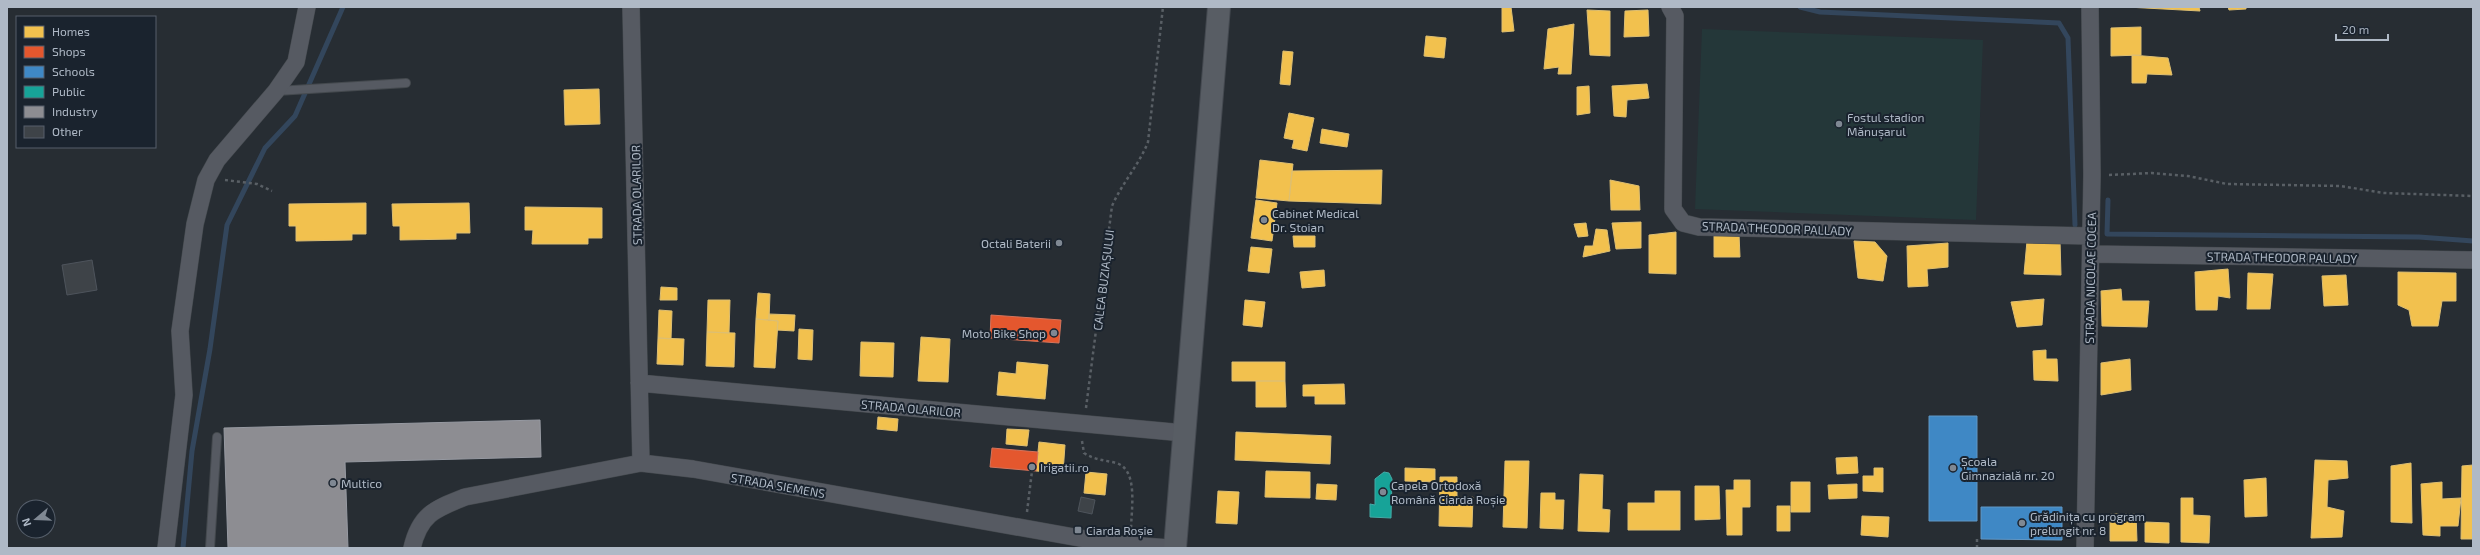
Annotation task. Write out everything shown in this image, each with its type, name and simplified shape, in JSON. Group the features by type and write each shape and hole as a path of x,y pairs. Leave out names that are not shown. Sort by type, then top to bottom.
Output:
{"main road":[{"path":"1175,548 1219,7"}],"street":[{"path":"166,548 184,394 180,331 195,224 206,180 217,160 276,91 296,62 307,7"},
{"name":"STRADA OLARILOR","path":"631,7 641,463"},
{"name":"STRADA THEODOR PALLADY","path":"1670,7 1675,16 1673,209 1683,223 1699,227 2091,236"},
{"name":"STRADA NICOLAE COCEA","path":"2085,548 2092,176 2090,7"},
{"name":"STRADA THEODOR PALLADY","path":"2091,254 2473,260"},
{"name":"STRADA OLARILOR","path":"639,383 1184,433"},
{"name":"STRADA SIEMENS","path":"412,548 422,520 438,508 465,497 641,463 693,469 1113,544 1170,548"}],"lane":[{"path":"276,91 406,82"},
{"path":"210,548 217,437"}],"path":[{"name":"CALEA BUZIAȘULUI","path":"1131,530 1131,478 1126,467 1118,463 1090,457 1084,453 1081,444 1112,206 1119,191 1141,161 1148,142 1162,7"},
{"path":"2092,176 2152,172 2188,176 2227,184 2341,186 2383,193 2473,196"},
{"path":"206,180 238,180 257,184 272,191"},
{"path":"1026,528 1032,471"},
{"path":"1976,539 1976,548"}],"shaded area":[{"name":"Fostul stadion Mănușarul","path":"1702,29 1983,40 1976,220 1695,209"}],"building: Homes":[{"path":"1502,7 1511,7 1514,31 1502,32"},
{"path":"2127,7 2199,7 2200,11"},
{"path":"2228,7 2246,7 2246,9 2229,10"},
{"path":"1587,10 1610,11 1610,56 1590,55"},
{"path":"1648,10 1649,36 1624,37 1625,11"},
{"path":"1574,24 1571,74 1558,74 1559,67 1544,69 1548,29"},
{"path":"2141,27 2141,55 2111,56 2111,28"},
{"path":"1426,36 1446,38 1444,58 1424,56"},
{"path":"1283,51 1293,52 1290,85 1280,84"},
{"path":"2132,55 2168,58 2172,75 2147,74 2146,83 2132,83"},
{"path":"1647,84 1649,98 1627,100 1626,117 1614,116 1612,86"},
{"path":"1589,86 1590,113 1577,115 1577,87"},
{"path":"599,89 600,124 565,125 564,90"},
{"path":"1289,113 1314,118 1307,151 1292,148 1294,140 1284,138"},
{"path":"1322,129 1349,134 1347,147 1320,143"},
{"path":"1260,160 1293,164 1289,201 1256,198"},
{"path":"1382,170 1381,204 1289,201 1292,171"},
{"path":"1610,180 1639,186 1640,210 1611,210"},
{"name":"Cabinet Medical Dr. Stoian","path":"1256,200 1277,203 1272,241 1251,238"},
{"path":"366,203 366,234 352,234 352,240 296,241 296,226 289,226 289,204"},
{"path":"469,203 470,233 456,233 456,239 400,240 400,226 393,226 392,204"},
{"path":"525,207 602,208 602,238 588,238 588,244 532,244 533,230 525,230"},
{"path":"1641,222 1641,248 1616,249 1612,223"},
{"path":"1586,223 1588,236 1578,237 1574,224"},
{"path":"1596,229 1607,230 1610,251 1583,257 1585,246 1593,246"},
{"path":"1676,232 1676,274 1649,273 1649,235"},
{"path":"1739,234 1740,257 1714,257 1714,236"},
{"path":"1293,236 1315,236 1315,247 1294,247"},
{"path":"2060,240 2061,275 2024,274 2027,241"},
{"path":"1854,241 1875,242 1887,256 1883,281 1858,278"},
{"path":"1948,243 1948,267 1927,269 1928,286 1908,287 1907,246"},
{"path":"1251,247 1272,249 1269,273 1248,271"},
{"path":"2228,269 2230,298 2218,296 2217,310 2196,310 2195,272"},
{"path":"1324,270 1325,286 1302,288 1300,272"},
{"path":"2398,272 2456,273 2456,301 2442,301 2438,326 2412,326 2409,310 2398,305"},
{"path":"2248,273 2273,274 2270,309 2247,309"},
{"path":"2346,275 2348,305 2324,306 2322,276"},
{"path":"661,287 677,288 677,300 660,300"},
{"path":"2121,289 2122,301 2149,301 2147,327 2102,326 2101,291"},
{"path":"758,293 770,294 769,320 756,319"},
{"path":"2044,299 2042,325 2017,327 2011,302"},
{"path":"708,300 730,300 729,333 707,332"},
{"path":"1245,300 1265,302 1262,327 1243,325"},
{"path":"659,310 672,311 671,339 658,338"},
{"path":"769,314 795,315 794,331 777,330 778,321 769,320"},
{"path":"756,319 778,321 775,368 754,367"},
{"path":"799,329 813,330 812,360 798,359"},
{"path":"707,332 735,333 734,367 706,366"},
{"path":"921,337 950,339 948,382 918,381"},
{"path":"658,338 684,339 683,365 657,364"},
{"path":"861,342 894,343 893,377 860,376"},
{"path":"2046,350 2046,359 2057,359 2058,381 2034,380 2033,351"},
{"path":"2130,359 2131,390 2101,395 2101,363"},
{"path":"1017,362 1048,365 1045,399 997,395 999,372 1016,374"},
{"path":"1232,362 1285,362 1285,381 1232,381"},
{"path":"1256,381 1285,381 1286,407 1256,407"},
{"path":"1344,384 1345,404 1315,404 1315,396 1303,396 1303,385"},
{"path":"878,417 898,419 897,431 877,429"},
{"path":"1007,429 1029,430 1027,446 1006,444"},
{"path":"1236,432 1331,436 1330,464 1235,460"},
{"path":"1039,442 1065,445 1063,473 1036,471"},
{"path":"1857,457 1858,473 1837,474 1836,458"},
{"path":"2315,460 2347,461 2348,478 2328,480 2327,507 2344,511 2342,537 2311,538"},
{"path":"1505,461 1529,461 1527,528 1503,527"},
{"path":"2411,463 2412,523 2391,522 2391,466"},
{"path":"2473,465 2473,539 2461,539 2462,466"},
{"path":"1405,468 1435,469 1435,482 1405,481"},
{"path":"1874,468 1883,468 1883,492 1863,491 1863,476 1874,476"},
{"path":"1266,471 1310,472 1310,498 1265,497"},
{"path":"1086,472 1107,474 1105,495 1084,493"},
{"path":"1580,474 1603,475 1602,509 1610,510 1609,532 1578,531"},
{"path":"1440,477 1457,477 1457,497 1473,497 1472,527 1439,526"},
{"path":"2266,478 2267,516 2245,517 2244,480"},
{"path":"1734,480 1750,480 1750,507 1742,507 1742,535 1727,535 1726,490 1734,490"},
{"path":"1791,482 1810,482 1810,512 1791,512"},
{"path":"2442,482 2442,499 2461,498 2458,526 2440,526 2440,536 2423,535 2421,484"},
{"path":"1317,484 1337,485 1336,500 1316,499"},
{"path":"1857,484 1857,498 1829,499 1828,485"},
{"path":"1695,486 1719,486 1720,519 1695,520"},
{"path":"1218,491 1239,492 1237,524 1216,523"},
{"path":"1655,491 1680,491 1680,530 1628,530 1628,503 1655,503"},
{"path":"1541,493 1555,493 1555,500 1564,500 1563,529 1540,528"},
{"path":"2181,498 2193,498 2193,515 2210,516 2209,543 2181,542"},
{"path":"1777,506 1790,506 1790,531 1777,531"},
{"path":"2110,514 2136,514 2137,541 2110,541"},
{"path":"1862,516 1889,517 1888,537 1861,535"},
{"path":"2145,522 2169,523 2169,543 2145,542"}],"building: Shops":[{"path":"991,315 1061,320 1059,343 990,338"},
{"path":"992,448 1038,452 1036,471 990,467"}],"building: Schools":[{"name":"Școala Gimnazială nr. 20","path":"1929,416 1977,416 1977,521 1929,521"},
{"name":"Grădinița cu program prelungit nr. 8","path":"1981,507 2062,507 2062,540 1981,539"}],"building: Public":[{"name":"Capela Ortodoxă Română Ciarda Roșie","path":"1384,472 1389,473 1392,479 1391,518 1370,517 1370,504 1375,505 1375,479"}],"building: Industry":[{"path":"540,420 541,457 345,462 348,548 228,548 224,428"}],"building: Other":[{"path":"92,260 97,290 67,295 62,265"},
{"path":"1081,497 1095,500 1092,514 1078,511"}],"waterway":[{"path":"183,548 192,451 210,349 227,225 265,148 295,116 343,7"},
{"path":"1800,7 1820,12 2059,23 2068,38 2075,225"},
{"path":"2108,200 2107,234 2419,237 2473,241"}],"place":[{"name":"Fostul stadion Mănușarul","path":"1839,124"},
{"name":"Cabinet Medical Dr. Stoian","path":"1264,220"},
{"name":"Octali Baterii","path":"1059,243"},
{"name":"Moto Bike Shop","path":"1054,333"},
{"name":"Irigatii.ro","path":"1032,467"},
{"name":"Școala Gimnazială nr. 20","path":"1953,468"},
{"name":"Multico","path":"333,483"},
{"name":"Capela Ortodoxă Română Ciarda Roșie","path":"1383,492"},
{"name":"Grădinița cu program prelungit nr. 8","path":"2022,523"},
{"name":"Ciarda Roșie","path":"1078,530"}]}
